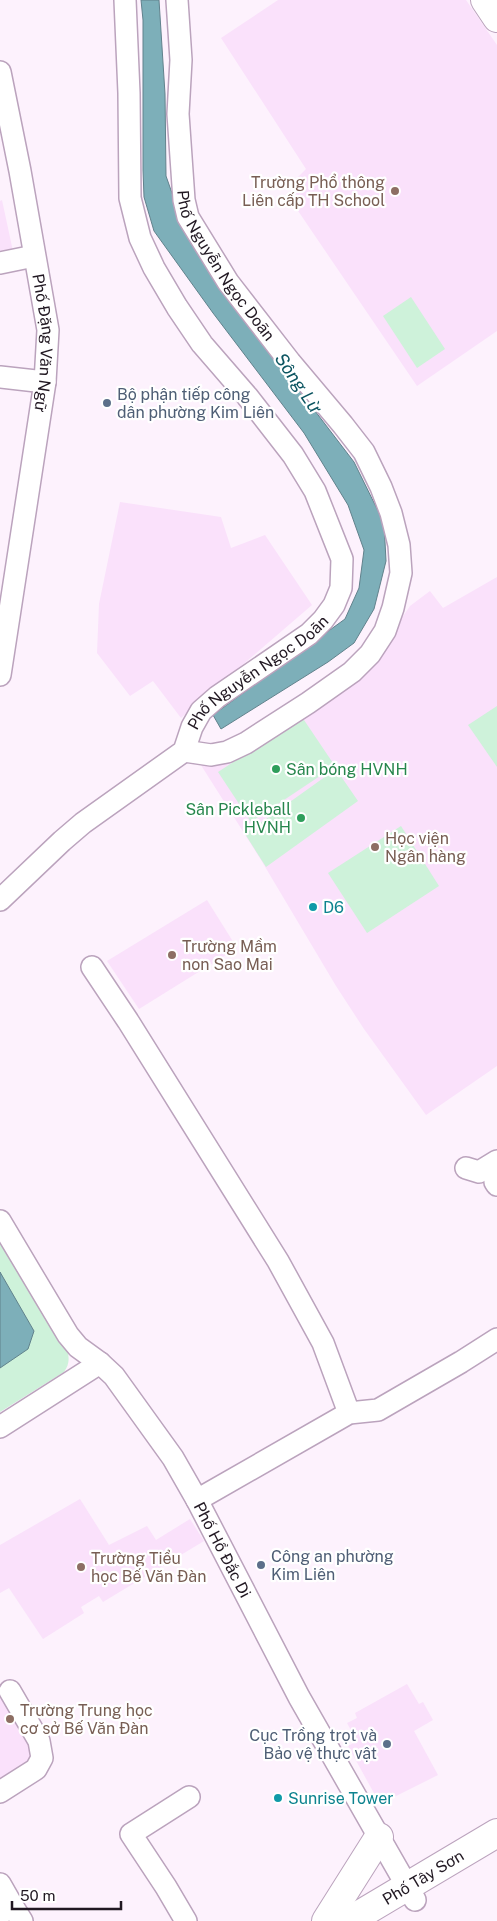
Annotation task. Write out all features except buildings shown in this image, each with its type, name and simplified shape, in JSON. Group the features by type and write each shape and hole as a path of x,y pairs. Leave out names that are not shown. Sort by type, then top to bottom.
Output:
{"main road":[{"path":"485,0 497,18"},
{"name":"Phố Tây Sơn","path":"381,1921 411,1893 497,1833"},
{"path":"326,1921 379,1837"},
{"name":"Phố Tây Sơn","path":"348,1921 497,1852"}],"street":[{"name":"Phố Nguyễn Ngọc Doãn","path":"0,900 83,823 184,751 192,727 201,711 217,697 309,634 334,605 341,588 342,559 315,491 293,455 247,396 202,344 154,268 140,238 130,198 129,93 125,0"},
{"name":"Phố Nguyễn Ngọc Doãn","path":"177,0 181,60 178,114 184,200 188,216 228,282 290,362 364,452 391,513 399,545 401,573 394,608 385,631 370,654 352,672 246,743 227,752 211,755 184,751"},
{"name":"Phố Đặng Văn Ngữ","path":"0,72 20,171 48,330 45,382 8,574 0,675"},
{"path":"0,263 34,256"},
{"path":"0,377 45,382"},
{"path":"92,967 128,1021 278,1262 323,1343 349,1413"},
{"path":"466,1168 479,1172 496,1167"},
{"name":"Phố Hồ Đắc Di","path":"0,1221 68,1335 78,1347 114,1376 169,1452 197,1500 270,1643 411,1893"},
{"path":"197,1500 349,1413 378,1410 497,1339"},
{"path":"76,1379 78,1347"},
{"path":"0,1427 100,1363"},
{"path":"0,1792 36,1769 42,1758 39,1740 10,1691"},
{"path":"186,1921 131,1834 189,1797"},
{"path":"0,1884 11,1913"}],"shaded area":[{"name":"Trường Phổ thông Liên cấp TH School","path":"278,0 466,0 497,45 497,331 417,386 292,202 295,180 306,169 221,38"},
{"path":"2,200 14,256 0,258 0,201"},
{"path":"120,502 221,517 231,548 265,535 312,605 181,718 153,681 130,696 97,653 99,604"},
{"name":"Học viện Ngân hàng","path":"497,577 497,1066 426,1115 364,1029 336,986 261,860 199,762 229,760 397,625 410,606 430,591 443,608"},
{"name":"Trường Mầm non Sao Mai","path":"207,900 237,948 139,1009 107,961"},
{"name":"Trường Tiểu học Bế Văn Đàn","path":"80,1499 109,1545 147,1526 156,1540 190,1519 204,1541 103,1602 99,1596 81,1607 84,1613 43,1639 9,1588 0,1593 0,1545"},
{"name":"Cục Trồng trọt và Bảo vệ thực vật","path":"407,1684 419,1704 423,1702 433,1720 414,1731 438,1775 380,1804 348,1746 357,1741 347,1723 357,1718 355,1713"},
{"name":"Trường Trung học cơ sở Bế Văn Đàn","path":"0,1685 39,1753 26,1767 0,1782"}],"green space":[{"path":"411,297 445,349 417,368 383,316"},
{"path":"497,706 497,767 468,725"},
{"name":"Sân bóng HVNH","path":"302,717 335,766 251,822 218,772"},
{"name":"Sân Pickleball HVNH","path":"336,769 358,801 266,867 245,834"},
{"path":"401,826 439,886 367,933 328,873"},
{"path":"0,1234 65,1344 69,1358 64,1372 0,1412"}],"water":[{"path":"141,0 159,0 165,94 166,176 185,230 228,297 354,462 384,523 386,561 374,609 354,643 328,662 221,729 213,715 345,619 359,588 364,550 348,505 304,433 213,313 154,231 144,197 143,20"},
{"path":"0,1272 34,1331 28,1349 0,1368"}],"place":[{"name":"Trường Phổ thông Liên cấp TH School","path":"395,191"},
{"name":"Bộ phận tiếp công dân phường Kim Liên","path":"107,403"},
{"name":"Sân bóng HVNH","path":"276,769"},
{"name":"Sân Pickleball HVNH","path":"301,818"},
{"name":"Học viện Ngân hàng","path":"375,847"},
{"name":"D6","path":"313,907"},
{"name":"Trường Mầm non Sao Mai","path":"172,955"},
{"name":"Công an phường Kim Liên","path":"261,1565"},
{"name":"Trường Tiểu học Bế Văn Đàn","path":"81,1567"},
{"name":"Trường Trung học cơ sở Bế Văn Đàn","path":"10,1719"},
{"name":"Cục Trồng trọt và Bảo vệ thực vật","path":"387,1744"},
{"name":"Sunrise Tower","path":"278,1798"}],"water label":[{"name":"Sông Lừ","path":"298,383"}]}
